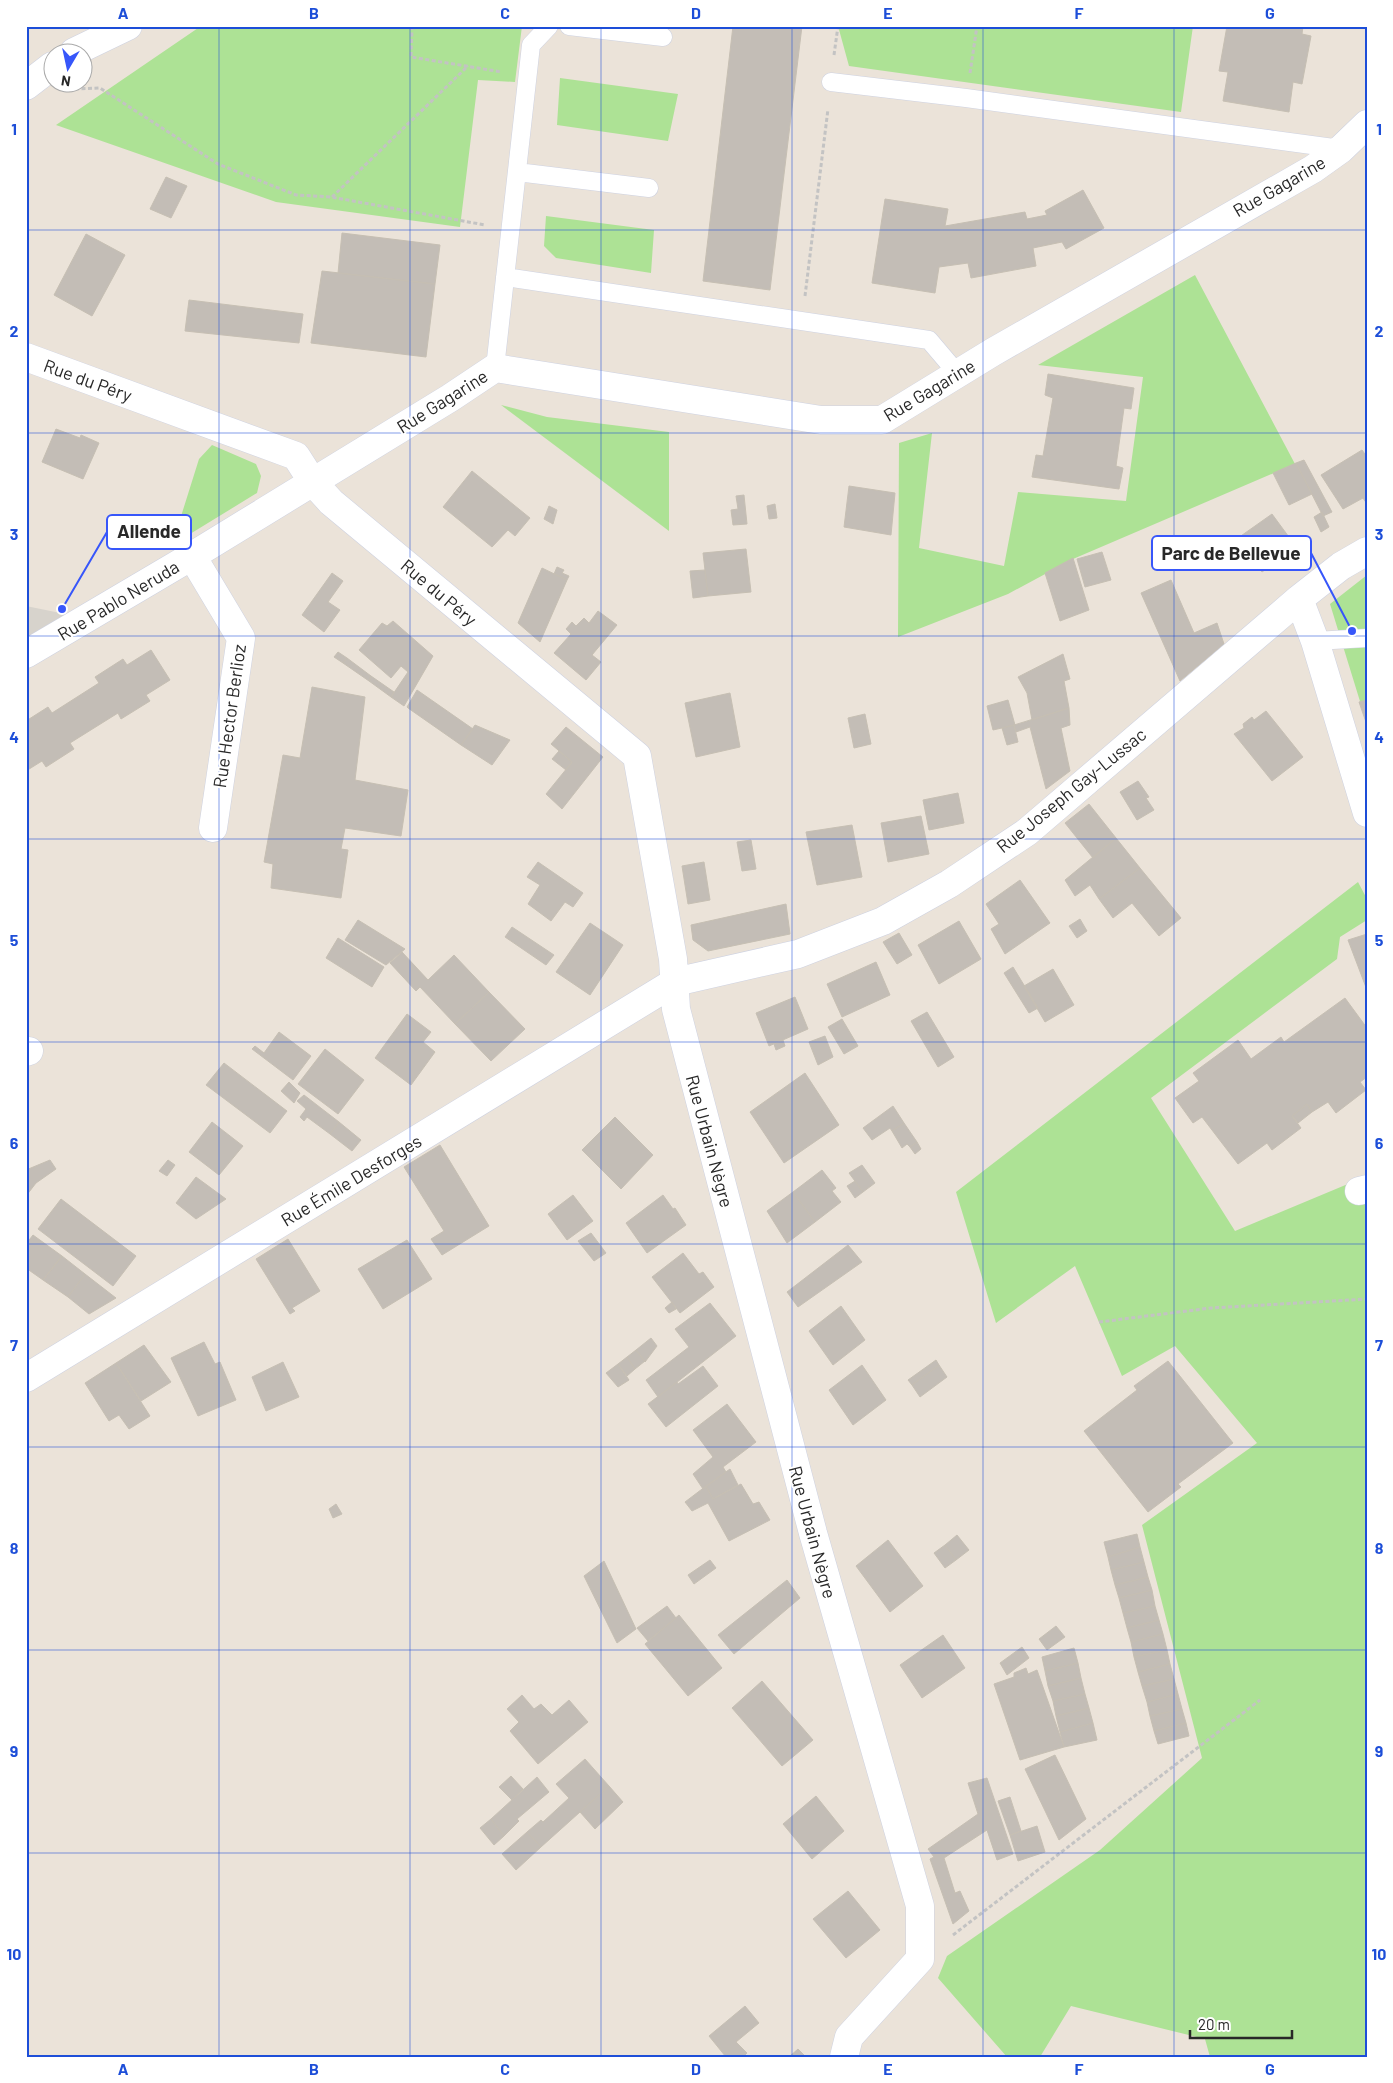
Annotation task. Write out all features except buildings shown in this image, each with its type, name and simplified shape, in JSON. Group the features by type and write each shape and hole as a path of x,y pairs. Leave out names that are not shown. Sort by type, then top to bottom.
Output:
{"street":[{"path":"92,43 128,26"},
{"path":"26,86 42,74"},
{"name":"Rue Gagarine","path":"312,481 450,398 495,368 830,420 882,420 957,374 1313,168 1341,149 1367,124"},
{"name":"Rue du Péry","path":"26,357 296,456 312,481 331,502 637,756 673,959 675,982"},
{"name":"Rue Pablo Neruda","path":"26,654 192,556 312,481"},
{"name":"Rue Joseph Gay-Lussac","path":"675,982 798,954 883,921 949,884 1027,832 1298,599 1341,566 1367,551"},
{"name":"Rue Hector Berlioz","path":"192,556 242,638 213,828"},
{"path":"1298,599 1315,642 1367,814"},
{"name":"Rue Émile Desforges","path":"27,1377 675,982"},
{"name":"Rue Urbain Nègre","path":"675,982 676,1009 812,1534 920,1906 920,1959"},
{"path":"844,2057 848,2036 920,1959"}],"lane":[{"path":"495,368 531,45 549,26"},
{"path":"568,26 663,37"},
{"path":"831,82 966,98 1341,149"},
{"path":"517,172 649,188"},
{"path":"505,277 929,340 957,374"},
{"path":"1315,642 1367,638"}],"path":[{"path":"412,26 412,57 527,76"},
{"path":"802,321 838,26"},
{"path":"966,98 977,26"},
{"path":"331,197 468,66"},
{"path":"92,88 100,88 218,164 296,195 331,197 510,230"},
{"path":"1098,1322 1210,1308 1366,1300"},
{"path":"920,1959 1260,1700"}],"green space":[{"path":"201,26 522,26 515,82 478,80 460,227 276,202 56,125"},
{"path":"838,26 1193,26 1181,112 849,66"},
{"path":"560,78 678,94 668,141 557,125"},
{"path":"546,216 654,230 651,273 556,258 544,246"},
{"path":"1195,275 1295,464 1073,559 1008,594 898,637 899,443 932,433 919,548 1004,566 1018,492 1126,501 1143,377 1038,365"},
{"path":"501,405 547,417 669,432 669,531"},
{"path":"212,445 256,464 261,476 257,493 172,545 199,459"},
{"path":"1367,575 1367,724 1330,604"},
{"path":"1358,882 1367,899 1367,920 1340,937 1337,959 1151,1098 1235,1231 1367,1176 1367,2057 1210,2057 1205,2039 1071,2006 1040,2057 1007,2057 938,1978 947,1956 1100,1850 1202,1758 1142,1525 1257,1443 1175,1346 1122,1376 1075,1266 996,1323 956,1192"}],"shaded area":[{"path":"26,606 70,615 26,642"}],"place":[{"name":"Allende","path":"62,609"},
{"name":"Parc de Bellevue","path":"1352,631"}]}
